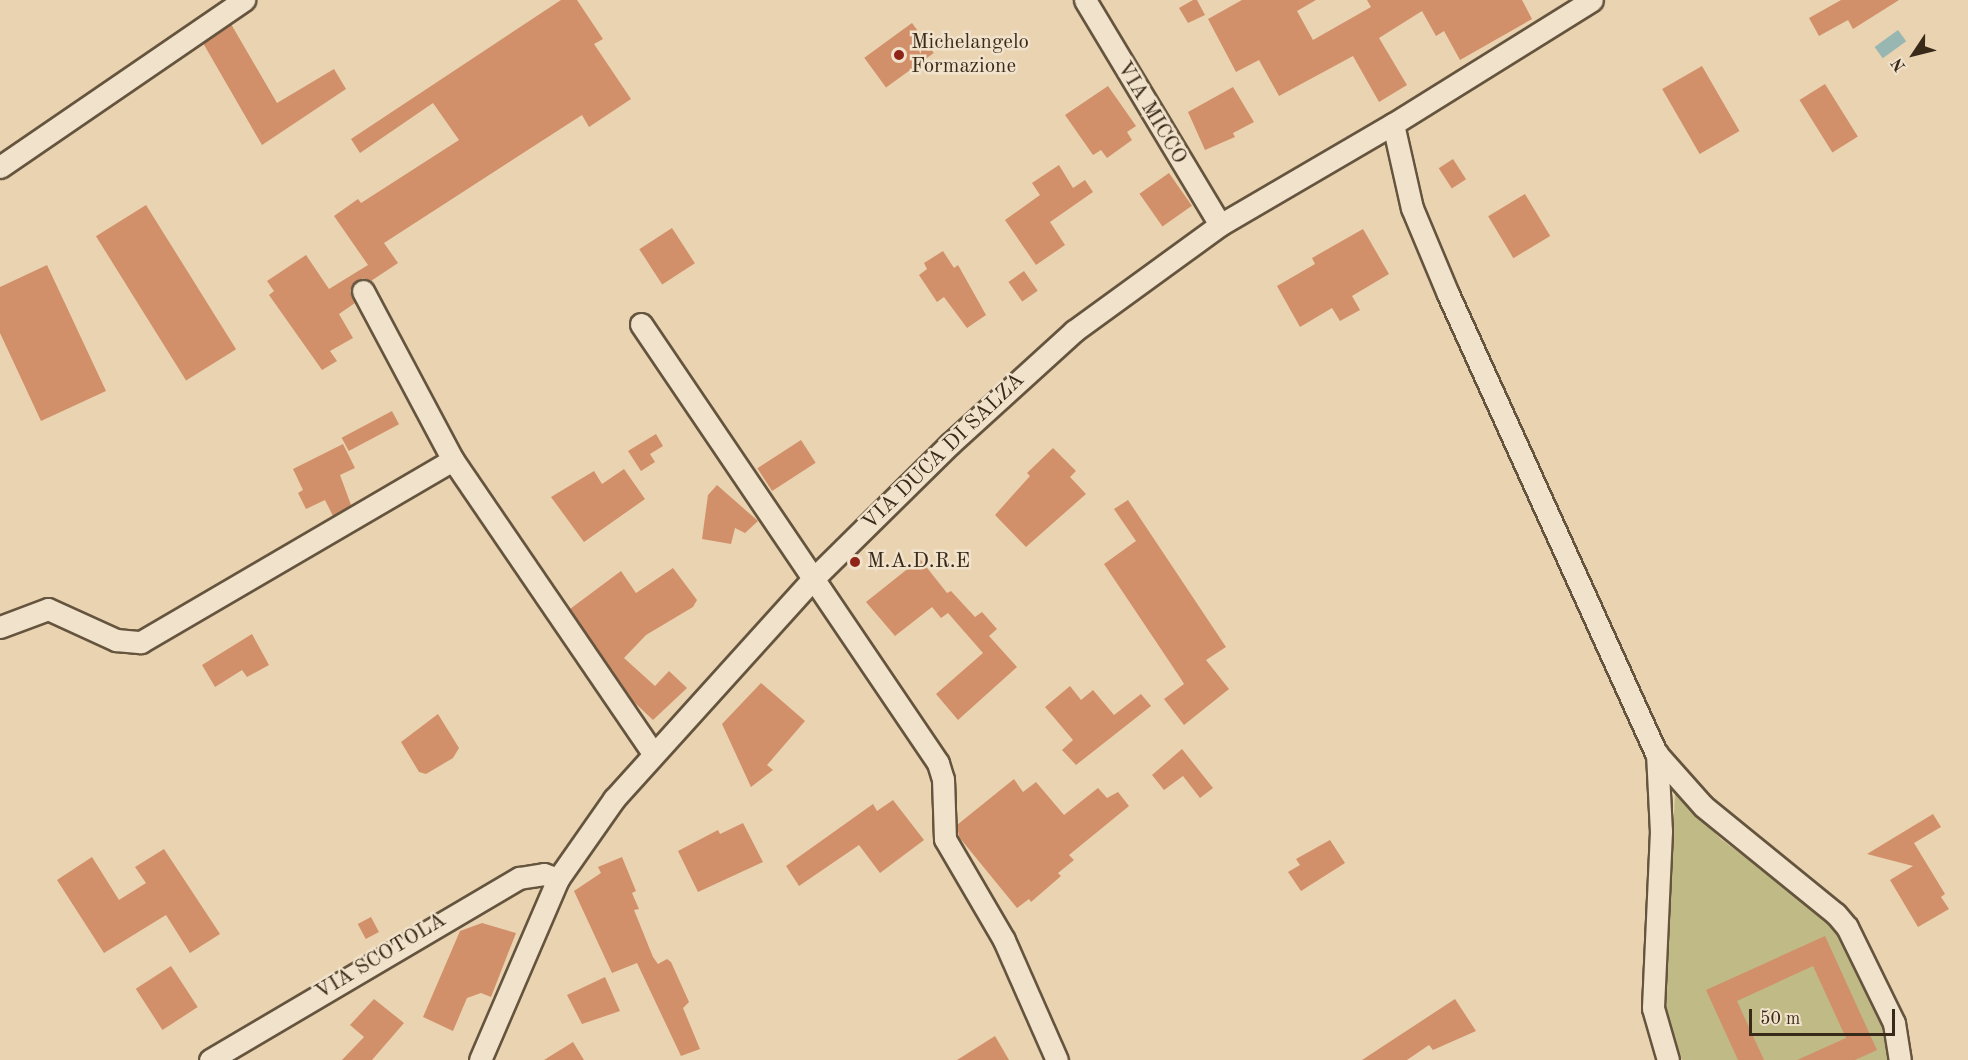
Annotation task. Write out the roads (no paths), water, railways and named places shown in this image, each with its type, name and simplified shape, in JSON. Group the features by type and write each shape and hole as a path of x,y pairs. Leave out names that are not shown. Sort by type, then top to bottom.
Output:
{"street":[{"path":"0,167 244,0"},
{"name":"VIA MICCO","path":"1085,0 1220,225"},
{"name":"VIA DUCA DI SALZA","path":"480,1060 558,879 614,799 653,753 814,578 1074,331 1220,225 1392,124 1592,0"},
{"path":"1392,124 1413,208 1444,283 1656,753 1703,806 1836,914 1847,927 1894,1023 1900,1060"},
{"path":"363,291 453,460 653,753"},
{"path":"641,324 938,763 943,779 945,839 1004,940 1057,1060"},
{"path":"0,627 48,609 126,643 141,642 453,460"},
{"path":"1656,753 1661,831 1653,1008 1668,1060"},
{"name":"VIA SCOTOLA","path":"210,1060 519,878 544,874 558,879"}],"water":[{"path":"1898,30 1906,41 1883,58 1875,47"}],"place":[{"name":"Michelangelo Formazione","path":"899,55"},
{"name":"M.A.D.R.E","path":"855,562"}]}
